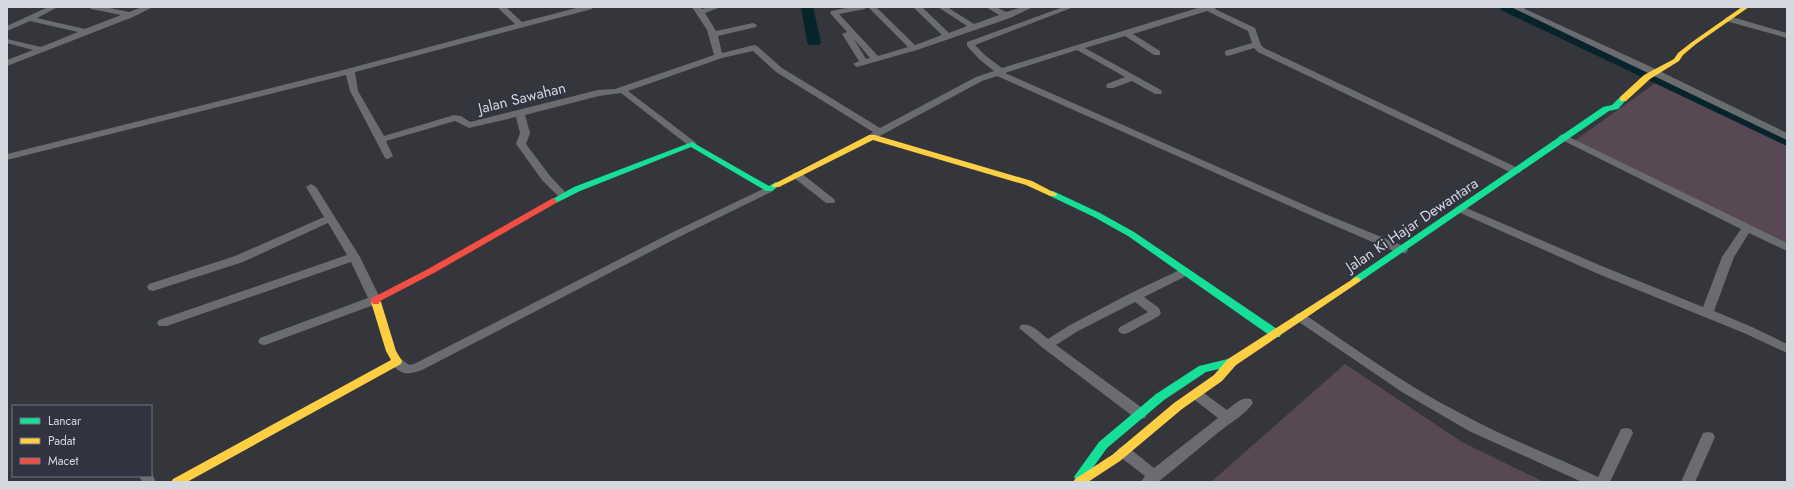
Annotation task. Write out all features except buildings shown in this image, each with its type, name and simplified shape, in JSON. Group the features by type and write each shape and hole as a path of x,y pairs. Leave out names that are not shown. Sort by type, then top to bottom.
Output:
{"main road":[{"path":"1729,19 1746,7"},
{"name":"Jalan Ki Hajar Dewantara","path":"1080,482 1127,455 1178,406 1200,397 1232,362 1402,250 1563,137 1606,109 1615,107 1647,72 1667,56 1680,54 1729,19"},
{"path":"1606,109 1605,102 1609,99"},
{"path":"177,482 397,361 391,351 375,300 431,271 538,209 564,196 692,144 769,189 876,134 936,156 1029,183 1097,214 1131,234 1276,334"},
{"name":"Jalan Ki Hajar Dewantara","path":"1076,482 1103,445 1160,397 1203,369 1232,362"}],"street":[{"path":"7,29 54,7"},
{"path":"94,7 130,15"},
{"path":"7,63 149,7"},
{"path":"501,7 520,25"},
{"path":"559,10 573,7"},
{"path":"7,157 350,71 589,7"},
{"path":"717,7 698,9 715,36 719,56"},
{"path":"826,7 834,13 876,59"},
{"path":"834,13 862,7"},
{"path":"872,7 914,48"},
{"path":"917,7 948,36"},
{"path":"942,7 973,27"},
{"path":"990,7 1007,16"},
{"path":"843,24 842,28 861,63 914,48 1029,7"},
{"path":"1042,7 1054,12"},
{"path":"1070,7 970,44 999,73 1284,200 1402,250"},
{"path":"1515,7 1647,72 1787,137"},
{"path":"876,134 979,80 1205,8 1252,30 1261,50 1516,171"},
{"path":"30,19 87,32"},
{"path":"1729,19 1787,36"},
{"path":"715,36 753,25"},
{"path":"1126,33 1156,53"},
{"path":"7,41 41,49"},
{"path":"1228,53 1257,44"},
{"path":"1079,48 1158,92"},
{"name":"Jalan Sawahan","path":"381,140 454,118 458,118 469,125 520,114 598,93 615,92 719,56 756,49 779,70 876,134"},
{"path":"350,71 354,91 381,140 388,156"},
{"path":"1110,86 1132,78"},
{"path":"615,92 692,144"},
{"path":"520,114 525,133 522,144 546,178 564,196"},
{"path":"1563,137 1787,247"},
{"path":"797,175 830,201"},
{"path":"264,342 375,300 354,257 311,187"},
{"path":"397,361 402,367 409,370 418,368 673,236 769,189"},
{"path":"1460,209 1600,270 1748,330 1787,349"},
{"path":"153,287 239,259 294,232 330,218"},
{"path":"1707,313 1728,257 1747,228"},
{"path":"163,323 354,257"},
{"path":"1054,341 1135,296 1184,272"},
{"path":"1124,330 1155,313 1155,311 1135,296"},
{"path":"1300,317 1364,361 1451,414 1480,430 1596,482"},
{"path":"1025,328 1054,341 1142,411"},
{"path":"1200,397 1223,414"},
{"path":"1127,455 1150,476 1168,464 1223,414 1246,403"},
{"path":"1603,482 1626,433"},
{"path":"1688,482 1708,437"}],"shaded area":[{"path":"1657,82 1787,144 1787,243 1574,141"},
{"path":"1345,364 1462,442 1544,482 1211,482"}],"waterway":[{"path":"807,7 814,42"},
{"path":"1506,7 1787,141"}],"traffic: fast":[{"path":"1356,280 1606,109 1615,107 1623,99"},
{"path":"553,201 577,189 692,144 769,189 776,185"},
{"path":"1053,194 1097,215 1131,234 1276,334"},
{"path":"1080,477 1103,445 1160,397 1203,369 1232,362"}],"traffic: slow":[{"path":"1623,99 1647,77 1677,60 1680,54 1694,43 1746,7"},
{"path":"776,185 872,137 1029,183 1053,194"},
{"path":"1079,482 1116,458 1178,406 1218,378 1232,362 1356,280"},
{"path":"177,482 397,361 391,351 376,302"}],"traffic: jam":[{"path":"376,302 375,300 431,271 553,201"}]}
